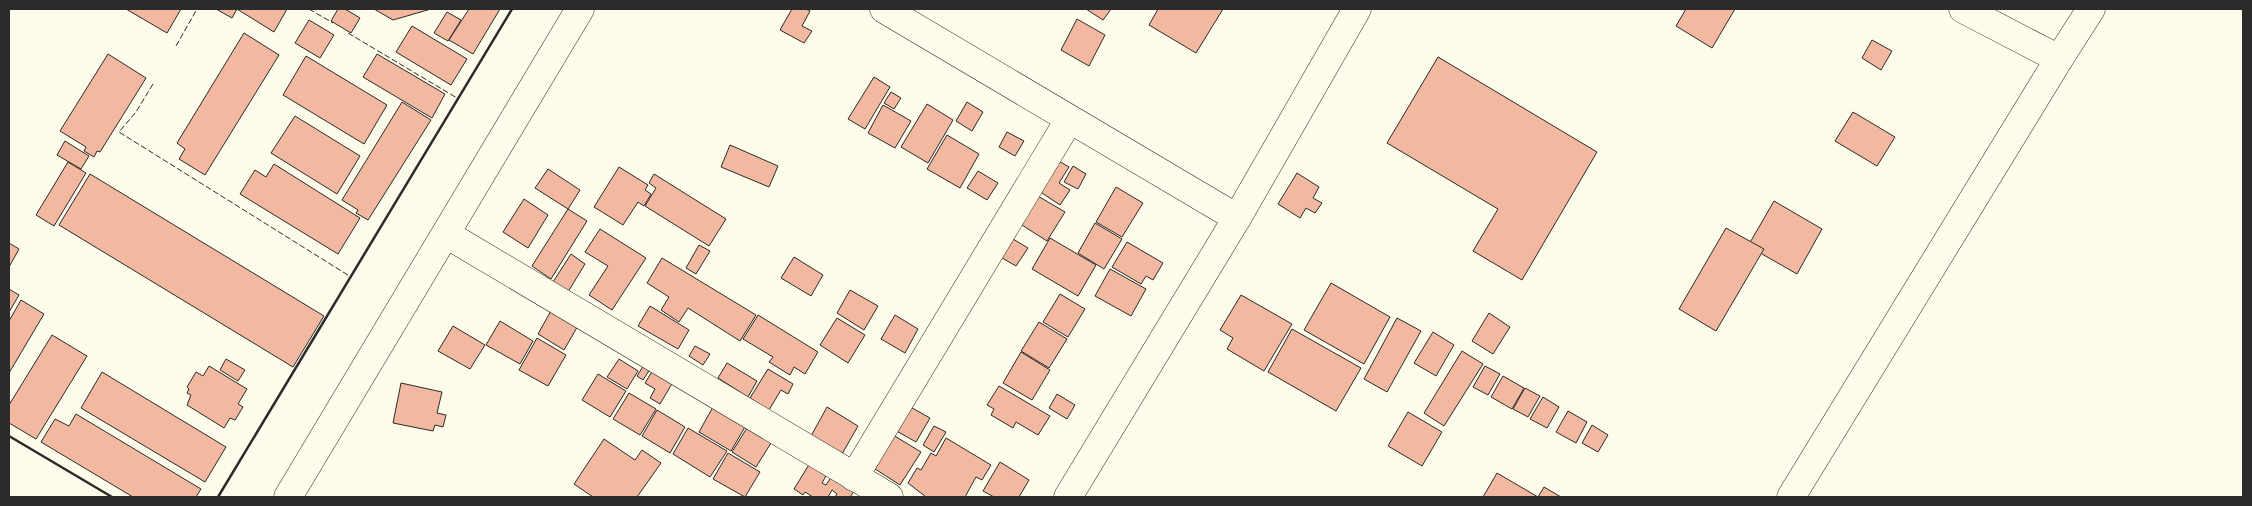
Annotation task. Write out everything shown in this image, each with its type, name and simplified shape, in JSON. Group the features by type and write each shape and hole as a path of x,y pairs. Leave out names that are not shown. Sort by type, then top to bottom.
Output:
{"street":[{"path":"288,497 580,9"},
{"path":"884,9 1237,218"},
{"path":"1068,497 1237,218 1357,9"},
{"path":"1963,9 2059,59"},
{"path":"1791,497 2091,9"},
{"path":"854,477 1069,120"},
{"path":"446,234 889,497"}],"building":[{"path":"126,9 181,9 167,33"},
{"path":"216,9 237,9 232,18"},
{"path":"237,9 287,9 274,32"},
{"path":"338,9 345,9 360,18 351,33 331,21"},
{"path":"374,9 431,9 393,20"},
{"path":"469,9 500,9 473,54 449,40"},
{"path":"792,9 806,9 810,11 802,26 812,31 804,43 780,30"},
{"path":"1086,9 1111,9 1103,20"},
{"path":"1158,9 1223,9 1196,53 1149,25"},
{"path":"1686,9 1735,9 1712,48 1676,26"},
{"path":"447,12 461,20 448,41 434,33"},
{"path":"1077,19 1105,35 1089,66 1061,50"},
{"path":"309,20 334,35 320,58 295,43"},
{"path":"412,26 467,59 451,85 396,52"},
{"path":"244,33 279,55 205,175 179,159 185,149 177,143"},
{"path":"1872,40 1892,51 1881,70 1862,58"},
{"path":"108,54 146,78 100,152 97,151 94,157 84,151 86,147 60,131"},
{"path":"377,54 445,94 432,118 363,77"},
{"path":"306,56 387,105 364,144 283,95"},
{"path":"1438,57 1597,152 1522,280 1473,251 1498,209 1387,143"},
{"path":"874,77 890,87 865,129 848,119"},
{"path":"891,92 901,98 894,109 884,103"},
{"path":"402,102 431,120 368,220 356,213 358,210 342,200"},
{"path":"967,102 983,112 972,131 956,121"},
{"path":"927,104 953,120 928,163 901,147"},
{"path":"883,105 911,121 895,148 868,133"},
{"path":"1853,112 1895,137 1877,166 1835,141"},
{"path":"295,116 360,156 337,194 271,153"},
{"path":"1007,132 1024,141 1015,156 999,147"},
{"path":"947,135 979,154 960,188 927,169"},
{"path":"65,141 89,156 81,169 57,155"},
{"path":"730,145 778,166 769,187 721,167"},
{"path":"1052,157 1069,167 1059,183 1070,190 1060,205 1033,187"},
{"path":"68,162 86,173 54,226 36,215"},
{"path":"274,164 360,218 338,254 240,194 255,170 266,177"},
{"path":"1073,166 1086,174 1078,189 1064,182"},
{"path":"619,167 648,185 645,190 651,194 644,206 638,202 623,225 594,207"},
{"path":"548,169 580,190 568,209 535,188"},
{"path":"978,171 998,183 987,200 967,188"},
{"path":"1297,173 1319,187 1313,198 1322,203 1315,213 1306,208 1300,218 1278,204"},
{"path":"90,174 324,316 293,367 59,225"},
{"path":"654,174 726,219 709,246 645,206 656,188 649,183"},
{"path":"1116,187 1143,203 1122,237 1096,222"},
{"path":"1031,192 1065,212 1047,241 1014,220"},
{"path":"524,199 548,215 528,248 503,232"},
{"path":"1774,201 1822,229 1797,274 1748,246"},
{"path":"568,209 587,221 551,279 532,266"},
{"path":"1095,223 1122,239 1104,269 1078,253"},
{"path":"1726,228 1764,249 1716,331 1679,309"},
{"path":"600,229 646,258 612,310 589,295 608,266 585,252"},
{"path":"1008,236 1028,248 1016,266 997,255"},
{"path":"1050,238 1096,265 1078,296 1032,269"},
{"path":"1127,242 1163,263 1153,280 1146,276 1141,284 1112,267"},
{"path":"9,243 19,249 9,267"},
{"path":"699,245 710,251 696,274 686,268"},
{"path":"571,254 585,264 568,292 553,282"},
{"path":"794,257 823,275 811,296 781,278"},
{"path":"662,258 756,315 740,341 688,308 679,322 661,310 669,297 647,283"},
{"path":"1110,269 1146,289 1131,316 1095,296"},
{"path":"1331,283 1390,317 1364,364 1304,330"},
{"path":"9,289 19,295 9,312"},
{"path":"850,290 878,306 864,330 837,313"},
{"path":"1060,294 1085,309 1068,337 1043,322"},
{"path":"1241,295 1292,324 1264,371 1227,349 1233,338 1220,330"},
{"path":"21,300 44,314 9,373 9,321"},
{"path":"650,306 689,330 678,349 638,326"},
{"path":"552,309 579,324 564,350 538,334"},
{"path":"1489,313 1510,327 1493,354 1472,341"},
{"path":"758,315 818,352 805,374 794,367 790,375 769,362 773,357 743,339"},
{"path":"895,315 918,329 905,353 881,339"},
{"path":"837,318 865,335 848,363 820,345"},
{"path":"1397,318 1421,331 1387,392 1364,379"},
{"path":"500,321 533,341 520,364 486,345"},
{"path":"1039,322 1067,339 1049,368 1021,351"},
{"path":"453,326 485,345 470,369 438,351"},
{"path":"1292,329 1361,368 1336,411 1268,372"},
{"path":"1433,332 1454,345 1436,376 1414,363"},
{"path":"52,335 87,356 36,439 9,423 9,405"},
{"path":"537,338 566,355 548,386 519,370"},
{"path":"695,346 710,354 703,365 689,356"},
{"path":"1462,351 1483,364 1444,426 1424,413"},
{"path":"1021,352 1050,370 1032,400 1003,383"},
{"path":"226,359 245,370 238,381 220,370"},
{"path":"619,359 638,371 627,389 607,377"},
{"path":"727,363 757,381 748,397 718,378"},
{"path":"644,365 650,369 643,380 637,376"},
{"path":"209,366 247,389 238,404 243,407 235,420 230,418 224,428 187,405 191,395 187,393 189,389 187,387 196,372 203,376"},
{"path":"1485,366 1500,374 1488,395 1473,387"},
{"path":"768,369 793,384 788,394 781,390 769,410 750,398"},
{"path":"653,370 673,382 660,404 650,398 655,389 645,383"},
{"path":"102,372 226,447 205,482 81,408"},
{"path":"598,374 626,391 610,417 582,400"},
{"path":"1503,376 1524,388 1512,409 1491,397"},
{"path":"401,383 442,392 437,413 446,415 443,427 435,425 433,431 393,423"},
{"path":"999,386 1050,416 1038,435 1016,422 1013,428 991,415 994,409 987,405"},
{"path":"1525,388 1540,396 1528,417 1513,409"},
{"path":"629,393 656,409 640,435 613,419"},
{"path":"1057,394 1075,405 1067,419 1049,408"},
{"path":"1543,397 1559,407 1547,428 1530,419"},
{"path":"907,405 930,418 916,442 893,429"},
{"path":"713,407 745,427 731,451 699,432"},
{"path":"827,407 858,426 842,454 811,436"},
{"path":"657,410 685,427 670,453 642,436"},
{"path":"1568,411 1587,422 1576,443 1556,432"},
{"path":"1408,412 1442,432 1422,466 1388,446"},
{"path":"76,414 201,489 196,497 133,497 41,442 55,419 69,426"},
{"path":"1592,425 1608,435 1598,452 1582,443"},
{"path":"934,426 946,432 934,452 923,445"},
{"path":"688,428 727,451 710,477 673,454"},
{"path":"747,428 771,443 756,467 732,452"},
{"path":"893,435 921,452 900,485 872,467"},
{"path":"946,438 991,465 982,480 976,477 965,497 926,497 908,483 917,468 921,470 931,453 936,456"},
{"path":"604,439 635,460 642,450 661,463 637,497 593,497 574,484"},
{"path":"728,453 760,472 745,497 713,479"},
{"path":"1000,462 1029,480 1019,497 994,497 983,491"},
{"path":"810,463 827,474 822,483 826,485 832,476 855,490 850,497 835,497 837,494 832,490 828,497 813,497 805,492 803,495 794,489"},
{"path":"1497,473 1538,497 1483,497"},
{"path":"1544,487 1561,497 1538,497"}],"fence":[{"path":"176,46 197,9"},
{"path":"309,9 333,23"},
{"path":"348,33 457,98"},
{"path":"153,84 136,112 119,132 351,277"}],"wall":[{"path":"218,497 512,9"},
{"path":"9,436 112,497"}]}
